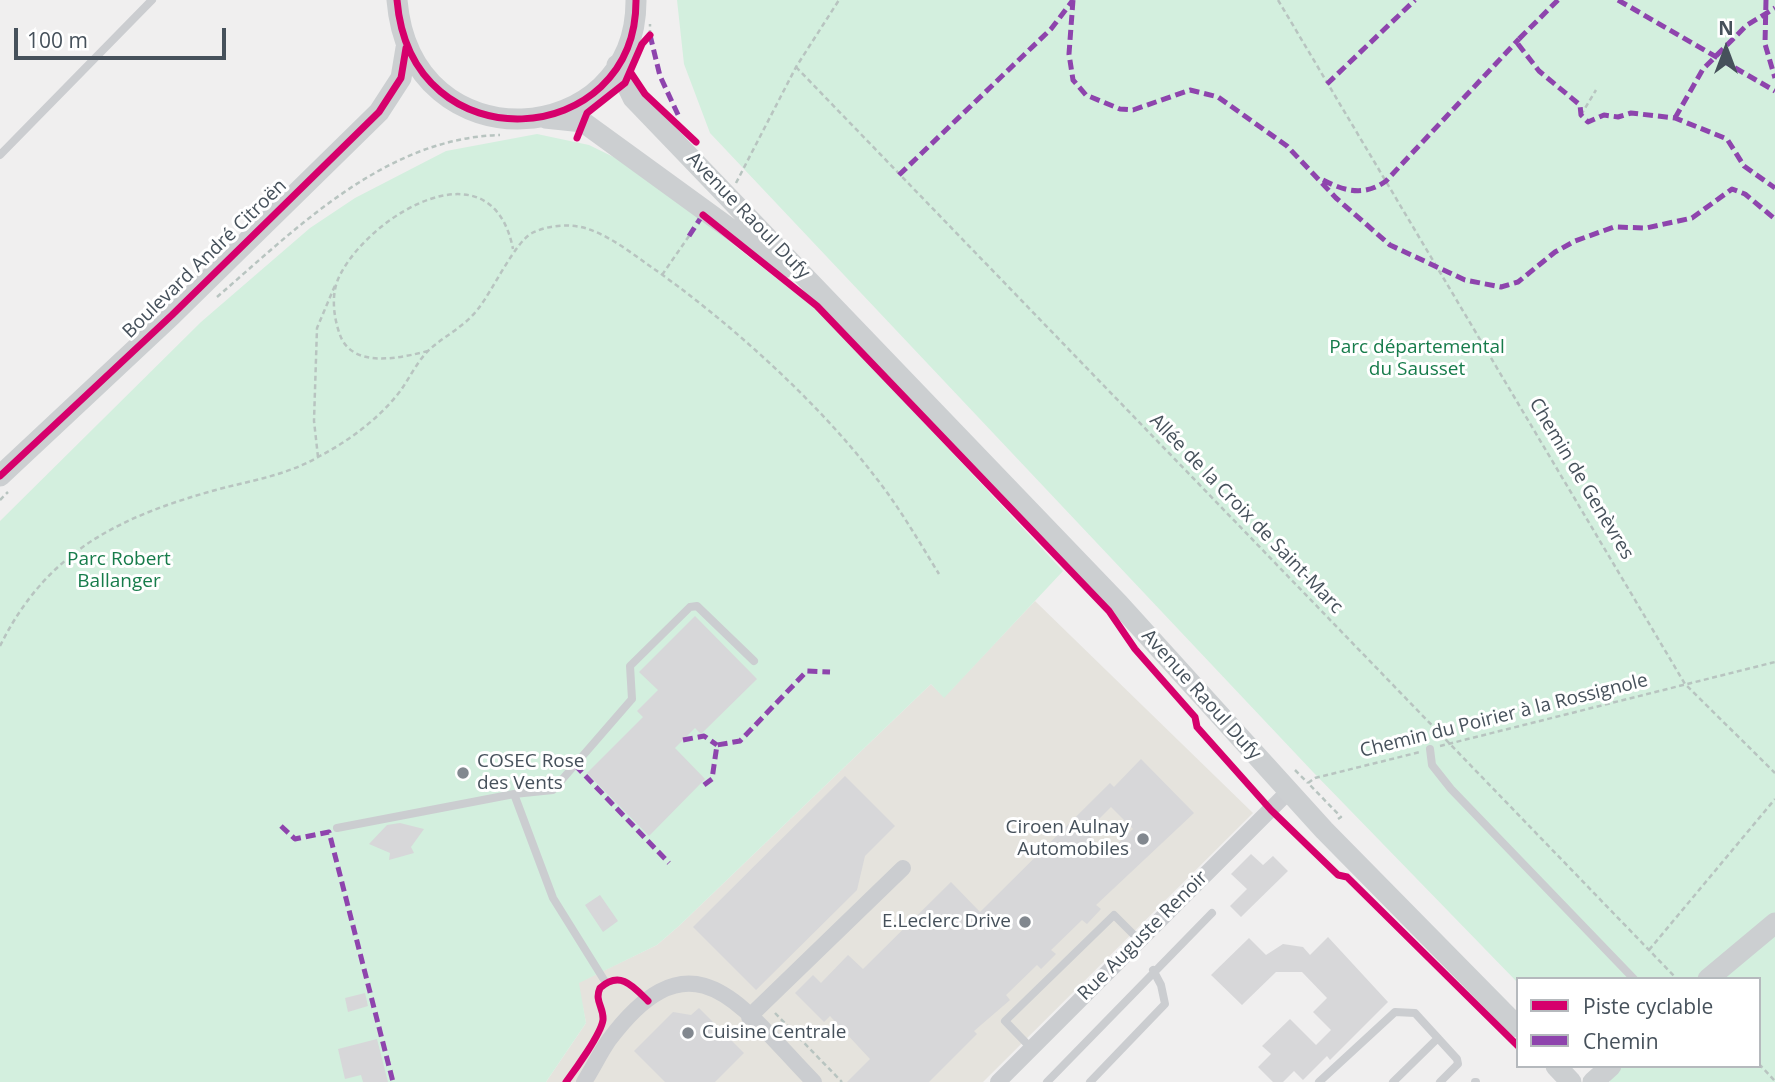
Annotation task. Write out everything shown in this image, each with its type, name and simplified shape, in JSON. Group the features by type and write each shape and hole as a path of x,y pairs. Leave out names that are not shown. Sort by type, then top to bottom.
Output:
{"main road":[{"path":"397,0 399,23 407,48"},
{"path":"540,118 584,100 617,65 634,26 636,0"},
{"name":"Avenue Raoul Dufy","path":"407,48 418,70 453,102 484,115 517,120 540,118 583,122 830,300"},
{"name":"Boulevard André Citroën","path":"5,483 379,112 401,78 407,48"},
{"name":"Avenue Raoul Dufy","path":"617,65 633,98 830,300 1119,604 1324,830 1516,1025"},
{"name":"Boulevard André Citroën","path":"379,112 400,97 435,88"},
{"path":"1710,977 1775,923"},
{"path":"1558,1068 1571,1082"},
{"path":"1593,1082 1609,1068"}],"street":[{"name":"Rue Auguste Renoir","path":"998,1082 1138,939 1288,792"},
{"path":"749,1017 903,868"},
{"path":"584,1082 617,1031 664,989 685,982 706,985 725,995 814,1082"}],"lane":[{"path":"0,155 152,0"},
{"path":"337,828 514,794 553,790 632,699 630,666 690,607 697,606 754,662"},
{"path":"1430,749 1432,765 1451,789 1632,977"},
{"path":"514,794 553,898 606,982"},
{"path":"1047,1082 1153,970 1212,913"},
{"path":"1031,1048 1005,1021 1114,915 1138,939"},
{"path":"1090,1082 1166,1004 1161,985 1153,970"},
{"path":"1319,1082 1395,1013 1415,1013 1457,1059 1458,1064 1440,1082"},
{"path":"1393,1082 1438,1038"}],"path":[{"path":"735,184 796,67 839,0"},
{"path":"1581,115 1595,90"},
{"path":"214,300 342,192 374,174 440,144 468,137 510,135"},
{"path":"318,458 314,421 317,328 339,277 370,237 416,204 440,195 464,194 483,199 499,211 510,232 513,250"},
{"path":"0,646 27,601 46,578 79,547 106,529 143,512 261,480 318,458 384,411 428,351 471,317 504,271 513,250 531,233 548,228 584,228 601,234 663,275 719,321 831,424 880,483 939,574"},
{"path":"663,275 690,236"},
{"path":"339,277 334,297 334,317 341,338 354,353 384,359 428,351"},
{"path":"0,500 5,483"},
{"path":"1648,950 1775,799"},
{"path":"765,1003 842,1082"},
{"path":"1761,1066 1775,1081"}],"shaded area":[{"path":"1035,601 1253,813 983,1082 546,1082 586,1023 578,983 657,945 931,684 944,697"}],"green space":[{"name":"Parc départemental du Sausset","path":"677,0 1775,0 1775,1082 1610,1082 1599,1068 1761,1068 1761,977 1516,977 1516,981 1313,772 710,133 684,64"},
{"name":"COSEC Rose des Vents","path":"537,134 589,145 632,166 821,313 1063,571 944,698 931,684 657,945 579,983 586,1023 546,1082 0,1082 0,521 201,322 310,228 355,198 446,151"}],"building":[{"path":"695,616 757,679 701,734 695,728 675,748 705,779 649,836 587,773 643,717 637,711 658,690 639,672"},
{"path":"1141,759 1194,813 1096,905 1101,909 1087,924 1082,920 1051,950 1056,954 1041,969 1037,965 1006,995 1010,1000 974,1031 977,1034 929,1082 847,1082 870,1059 830,1016 824,1022 795,993 813,975 821,983 848,955 863,969 951,882 980,912 1110,783 1114,787","holes":["1111,807 1133,829 1107,854 1086,832"]},
{"path":"845,776 895,826 865,856 857,890 756,990 693,927"},
{"path":"400,823 424,829 411,847 414,853 389,860 390,853 369,844 387,825"},
{"path":"1251,854 1263,865 1273,856 1288,871 1241,917 1230,906 1247,889 1231,874"},
{"path":"600,895 618,921 603,932 585,905"},
{"path":"1328,937 1388,1002 1330,1060 1327,1056 1303,1080 1294,1071 1283,1082 1273,1082 1258,1067 1271,1054 1262,1046 1290,1019 1316,1045 1331,1030 1313,1012 1327,998 1302,972 1276,972 1242,1005 1211,975 1249,938 1266,955 1283,944 1303,947 1310,955"},
{"path":"365,993 368,1006 348,1012 345,998"},
{"name":"Cuisine Centrale","path":"699,1008 744,1053 715,1082 665,1082 634,1051 673,1012 691,1015"},
{"path":"377,1039 388,1082 363,1082 361,1075 345,1079 338,1049"}],"marked path":[{"path":"1073,0 1069,54 1073,80 1086,95 1120,109 1133,110 1190,90 1218,97 1287,146 1336,198 1390,245 1465,280 1501,287 1518,282 1555,252 1575,241 1614,227 1646,228 1692,218 1732,189 1745,194 1775,219"},
{"path":"899,175 1051,29 1073,0"},
{"path":"1327,84 1415,0"},
{"path":"1558,0 1519,39 1518,44 1539,71 1580,105 1581,115 1588,122 1604,115 1618,117 1631,113 1675,118 1727,139 1744,166 1775,188"},
{"path":"1618,0 1775,91"},
{"path":"1766,0 1765,44 1775,78"},
{"path":"1675,118 1703,69 1747,25 1775,8"},
{"path":"650,35 660,76 680,119"},
{"path":"1323,180 1355,191 1371,189 1386,181 1519,39"},
{"path":"689,236 700,219"},
{"path":"704,785 712,779 717,745 740,741 807,671 830,672"},
{"path":"683,740 704,736 717,745"},
{"path":"575,765 669,863"},
{"path":"281,826 295,839 329,832 393,1082"}],"cycle path":[{"path":"397,0 411,54 440,92 479,113 522,119 565,110 601,87 627,50 636,0"},
{"path":"577,138 587,113 625,83 642,44 650,35"},
{"path":"0,476 172,315 379,112 401,78 406,48"},
{"path":"631,73 645,94 696,142"},
{"path":"703,215 817,306 1109,611 1135,649 1195,717 1197,727 1271,810 1338,875 1347,877 1516,1044"},
{"path":"566,1082 601,1026 603,1015 598,997 600,988 614,980 620,980 648,1001"}],"place":[{"name":"COSEC Rose des Vents","path":"463,773"},
{"name":"Ciroen Aulnay Automobiles","path":"1143,839"},
{"name":"E.Leclerc Drive","path":"1025,922"},
{"name":"Cuisine Centrale","path":"688,1033"}],"park label":[{"name":"Parc Robert Ballanger","path":"119,571"}]}
